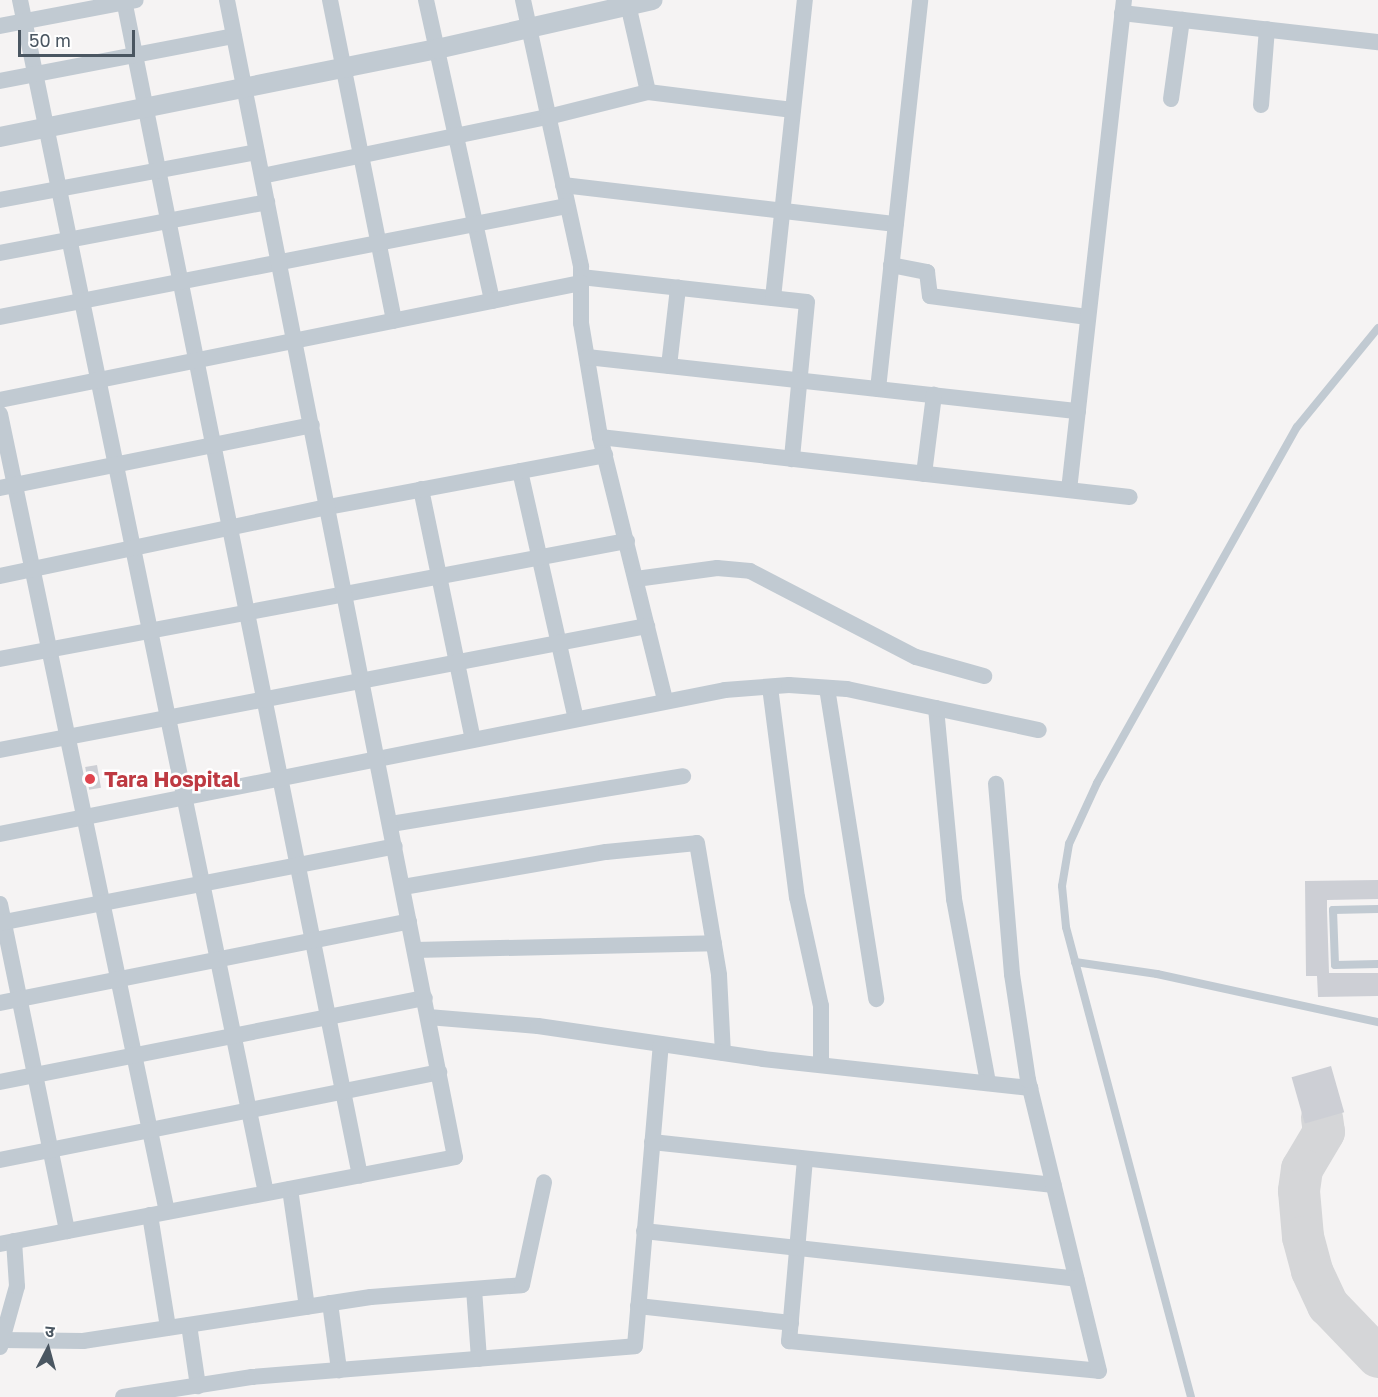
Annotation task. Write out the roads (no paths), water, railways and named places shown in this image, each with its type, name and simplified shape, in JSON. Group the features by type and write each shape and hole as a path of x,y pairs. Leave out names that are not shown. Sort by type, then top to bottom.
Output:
{"street":[{"path":"20,0 266,1193"},
{"path":"330,0 394,321"},
{"path":"426,0 492,301"},
{"path":"523,0 563,184 581,280 587,357 600,437 665,700"},
{"path":"0,137 437,49 529,29 628,3 653,0"},
{"path":"773,298 805,0"},
{"path":"878,389 920,0"},
{"path":"0,26 128,1 135,55 360,1176"},
{"path":"232,1 234,36 244,88 363,680 455,1157 7,1242 17,1286 1,1343 83,1341 330,1303 522,1285 544,1182"},
{"path":"628,3 648,92"},
{"path":"1069,490 1123,7 1182,20 1378,42"},
{"path":"1171,99 1182,20"},
{"path":"1261,105 1267,29"},
{"path":"0,81 234,36"},
{"path":"262,176 548,117 648,92 793,110"},
{"path":"0,200 257,152"},
{"path":"563,184 896,224"},
{"path":"0,253 267,202"},
{"path":"0,317 567,206"},
{"path":"891,265 927,273 930,296 1088,317"},
{"path":"0,400 295,342 581,280 807,302 792,459"},
{"path":"669,366 678,288"},
{"path":"587,357 1078,411"},
{"path":"924,474 934,395"},
{"path":"0,414 7,486 32,569 167,1212"},
{"path":"7,486 312,425"},
{"path":"600,437 1130,497"},
{"path":"0,576 328,507 605,455"},
{"path":"520,471 576,719"},
{"path":"421,489 473,740"},
{"path":"0,659 627,541"},
{"path":"636,579 717,568 750,571 916,657 984,676"},
{"path":"0,750 647,626"},
{"path":"770,687 797,897 821,1006 821,1065"},
{"path":"0,834 665,700 770,687 827,688 1039,730"},
{"path":"827,688 876,999"},
{"path":"936,708 954,899 988,1083"},
{"path":"391,824 682,776"},
{"path":"805,1159 789,1341 1099,1371 1030,1088 1012,974 996,784"},
{"path":"403,887 606,852 697,843 714,943 723,1053"},
{"path":"2,922 395,846"},
{"path":"0,904 67,1231"},
{"path":"0,1003 409,921"},
{"path":"415,950 714,943"},
{"path":"0,1082 424,998"},
{"path":"428,1017 538,1026 723,1053 1030,1088"},
{"path":"123,1397 339,1370 635,1347 661,1044"},
{"path":"0,1160 439,1072"},
{"path":"652,1143 1054,1185"},
{"path":"290,1189 307,1306"},
{"path":"150,1215 168,1328"},
{"path":"644,1231 1076,1279"},
{"path":"474,1289 479,1359"},
{"path":"330,1303 339,1370"},
{"path":"638,1306 791,1323"},
{"path":"189,1325 198,1386"}],"lane":[{"path":"1191,1397 1076,962 1062,886 1069,844 1097,783 1297,427 1378,328"},
{"path":"1378,909 1333,910 1335,965 1378,963"},
{"path":"1076,962 1157,974 1378,1022"}],"place":[{"name":"Tara Hospital","path":"90,779"}]}
